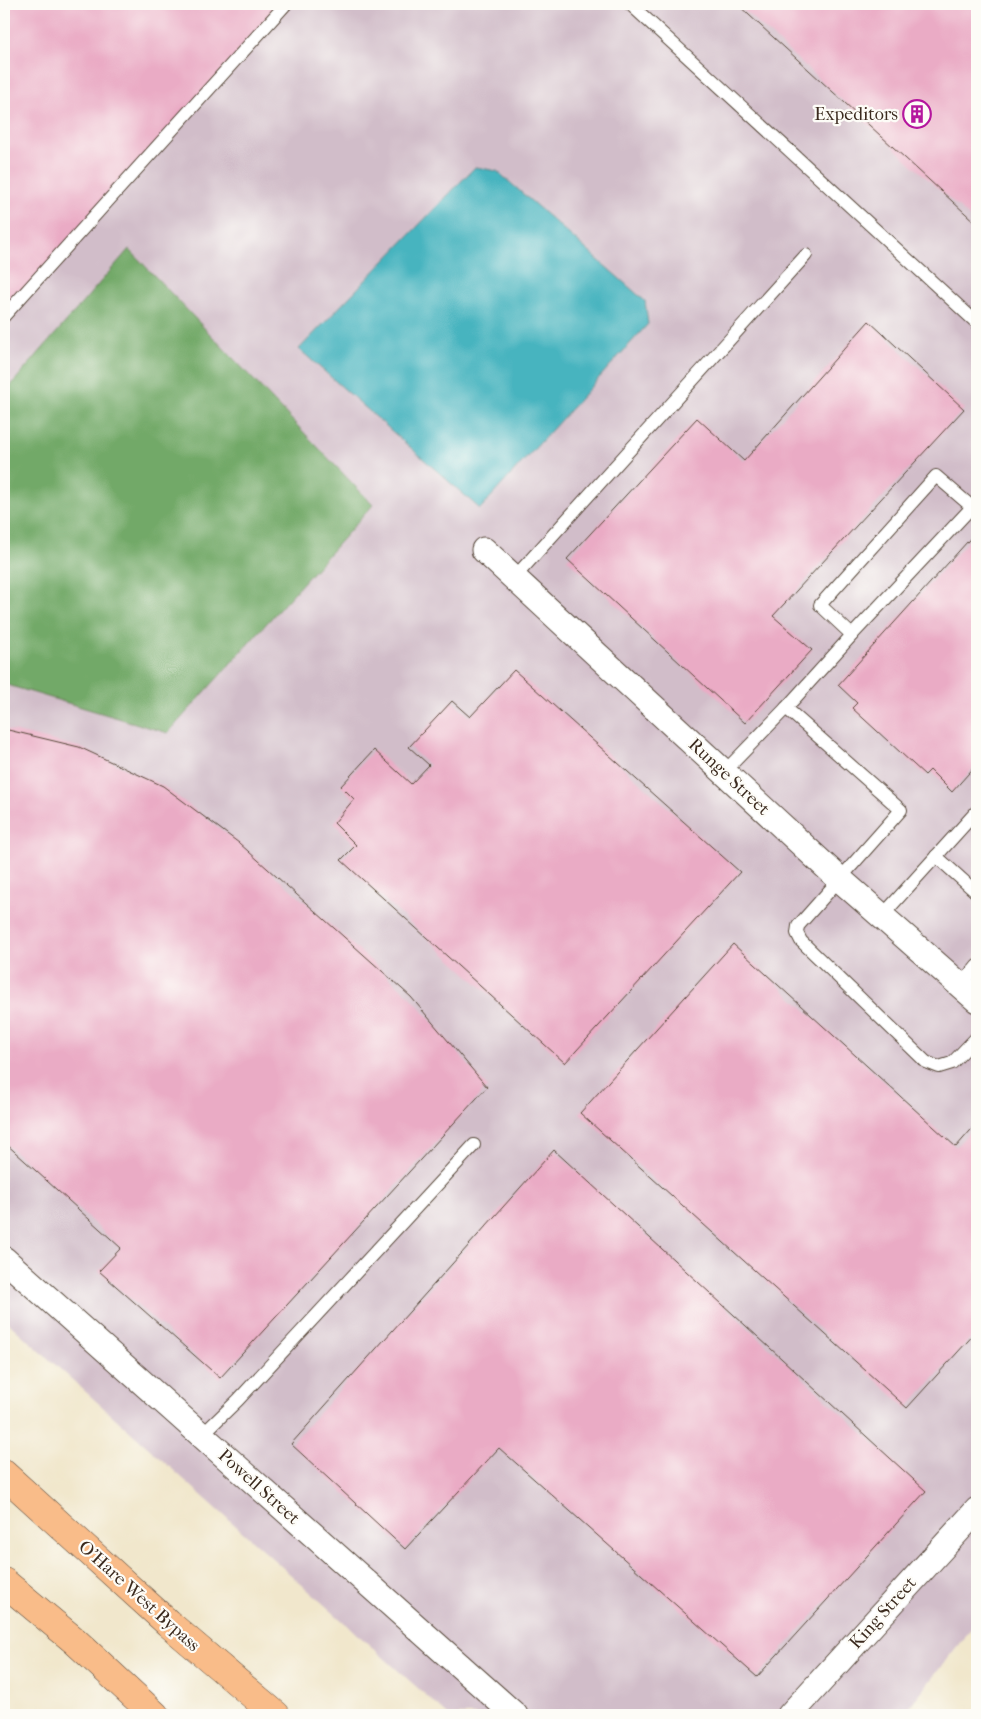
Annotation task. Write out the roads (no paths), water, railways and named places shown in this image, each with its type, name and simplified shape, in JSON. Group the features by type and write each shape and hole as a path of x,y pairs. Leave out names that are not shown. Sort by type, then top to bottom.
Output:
{"highway":[{"name":"O'Hare West Bypass","path":"4,1474 168,1624 276,1715"},
{"path":"4,1582 75,1641 156,1715"}],"street":[{"name":"Runge Street","path":"484,550 840,879 969,993"},
{"name":"Powell Street","path":"4,1259 515,1715"},
{"name":"King Street","path":"790,1715 977,1510"}],"lane":[{"path":"4,316 286,4"},
{"path":"630,4 977,323"},
{"path":"514,578 806,254"},
{"path":"724,772 786,708 972,507 936,476 820,605 852,635"},
{"path":"786,708 901,810 798,926 797,933 801,941 926,1062 939,1067 952,1063 977,1037"},
{"path":"882,916 977,811"},
{"path":"936,856 977,893"},
{"path":"969,993 977,966"},
{"path":"202,1435 238,1400 474,1145"}],"water":[{"path":"475,167 497,171 645,301 648,324 480,509 299,349"}],"place":[{"name":"Expeditors","path":"917,114"}]}
